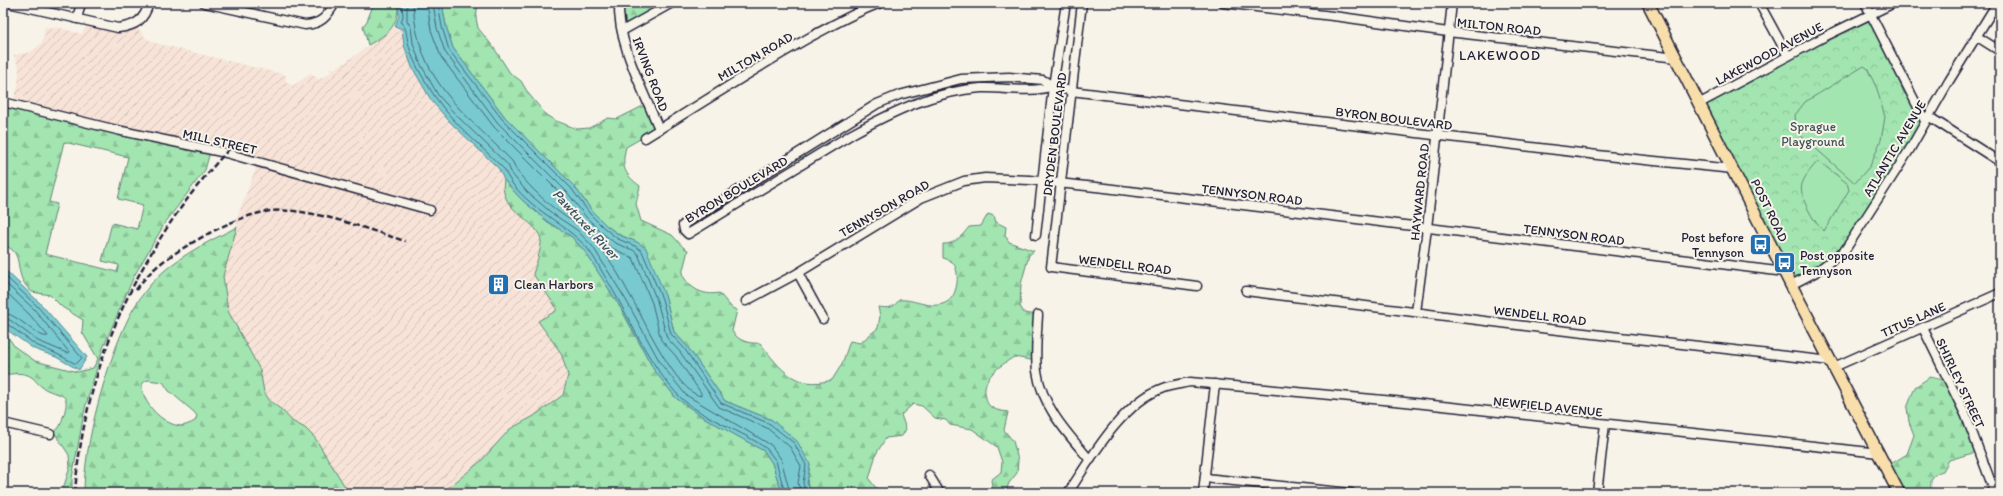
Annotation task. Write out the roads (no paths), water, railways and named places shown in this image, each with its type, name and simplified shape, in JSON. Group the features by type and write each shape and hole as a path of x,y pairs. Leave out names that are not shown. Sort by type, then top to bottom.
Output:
{"main road":[{"name":"POST ROAD","path":"1648,3 1791,285 1899,493"}],"street":[{"path":"8,3 118,28 130,27 140,22 147,11 149,3"},
{"path":"77,19 81,3"},
{"path":"204,3 305,25 316,24 324,20 335,3"},
{"name":"IRVING ROAD","path":"619,3 622,31 628,52 659,129"},
{"path":"622,31 672,3"},
{"name":"MILTON ROAD","path":"645,138 728,85 795,46 862,10 881,3"},
{"name":"DRYDEN BOULEVARD","path":"1036,235 1053,86 1066,3"},
{"name":"DRYDEN BOULEVARD","path":"1051,267 1082,3"},
{"name":"MILTON ROAD","path":"1223,3 1448,32 1676,58"},
{"name":"HAYWARD ROAD","path":"1416,312 1427,228 1452,3"},
{"path":"1759,3 1788,56"},
{"path":"1865,3 1927,119 2000,162"},
{"name":"LAKEWOOD AVENUE","path":"1700,103 1788,56 1894,3"},
{"name":"ATLANTIC AVENUE","path":"1791,285 1816,272 1845,250 1997,3"},
{"path":"1976,36 2000,51"},
{"name":"BYRON BOULEVARD","path":"1053,86 1041,90 980,88 945,94 913,105 880,118 688,234 684,230 683,226 697,216 877,104 909,92 961,79 1009,77 1042,80 1053,86 1071,91 1146,99 1194,107 1606,156 1733,169"},
{"path":"909,92 913,105"},
{"name":"MILL STREET","path":"3,102 117,130 226,153 430,210"},
{"path":"823,138 829,148"},
{"name":"TENNYSON ROAD","path":"746,301 798,273 921,198 964,181 985,178 1043,181 1284,209 1785,272"},
{"name":"WENDELL ROAD","path":"1051,267 1197,286"},
{"path":"798,273 822,319"},
{"name":"WENDELL ROAD","path":"1246,290 1833,364"},
{"name":"TITUS LANE","path":"1833,364 1923,328 2000,293"},
{"path":"1038,315 1037,370 1041,388 1050,409 1062,427 1090,460"},
{"name":"SHIRLEY STREET","path":"1923,328 1966,416 1995,493"},
{"name":"NEWFIELD AVENUE","path":"1068,493 1119,421 1133,406 1162,388 1190,382 1405,402 1879,453"},
{"path":"1203,493 1215,384"},
{"path":"3,423 50,434"},
{"path":"1597,493 1605,424"},
{"path":"929,475 940,493"},
{"path":"1205,478 1351,493"}],"water":[{"name":"Pawtuxet River","path":"398,3 442,3 446,26 453,48 505,117 574,186 593,212 607,226 619,235 637,242 646,248 666,298 674,332 687,346 725,401 772,420 797,441 810,464 807,483 811,493 782,493 772,463 764,451 703,417 676,398 654,370 619,305 586,253 572,237 548,222 521,199 504,180 499,169 449,121 431,100 412,67 404,45 402,29 395,26 399,16"},
{"path":"3,268 40,303 87,357 79,370 56,357 34,349 3,327"}],"railway":[{"path":"75,493 81,445 91,397 105,351 124,306 146,263 171,222 200,183 232,146"},
{"path":"136,290 156,267 180,250 229,223 264,212 280,210 316,214 405,241"}],"place":[{"name":"Post before Tennyson","path":"1760,244"},
{"name":"Post opposite Tennyson","path":"1785,262"},
{"name":"Clean Harbors","path":"499,284"}],"district":[{"name":"LAKEWOOD","path":"1500,55"}],"park label":[{"name":"Sprague Playground","path":"1813,134"}]}
